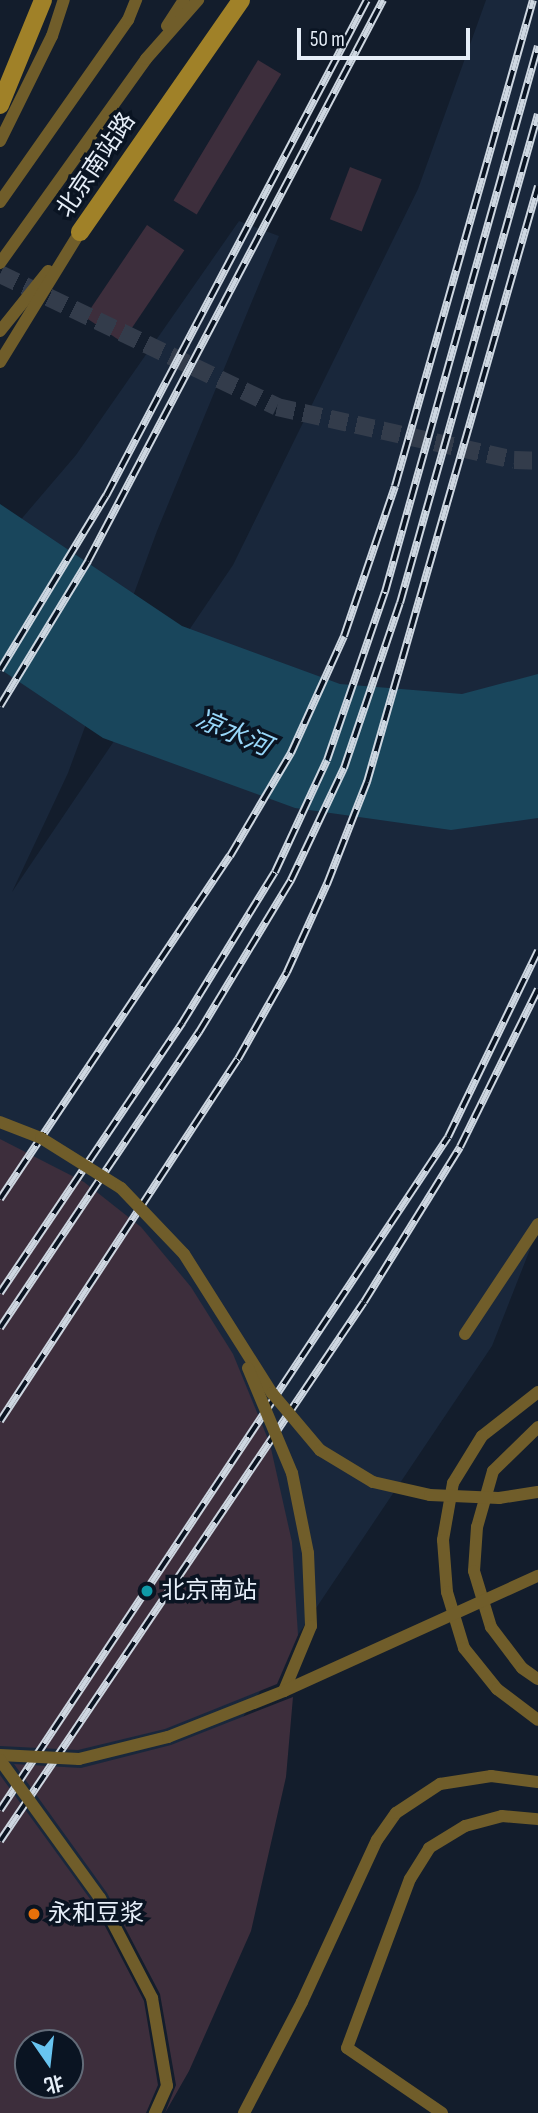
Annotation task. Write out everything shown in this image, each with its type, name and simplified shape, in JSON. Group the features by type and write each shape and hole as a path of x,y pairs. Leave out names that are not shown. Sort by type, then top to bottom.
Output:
{"street":[{"path":"0,105 43,0"},
{"name":"北京南站路","path":"80,232 240,0"}],"lane":[{"path":"0,141 47,49 64,0"},
{"path":"0,202 128,20 136,0"},
{"path":"0,263 146,59 184,0"},
{"path":"146,59 198,0"},
{"path":"0,331 80,232"},
{"name":"北京南站路","path":"0,362 80,232"},
{"path":"0,1122 41,1138 121,1188 184,1254 272,1394 320,1450 373,1482 430,1495 499,1498 538,1492"},
{"path":"465,1334 538,1224"},
{"path":"235,1334 292,1473 308,1553 312,1626 284,1691"},
{"path":"538,1392 482,1436 453,1483 443,1540 447,1591 464,1648 497,1689 538,1720"},
{"path":"538,1427 493,1471 477,1527 474,1571 491,1627 522,1668 538,1679"},
{"path":"0,1758 79,1759 168,1737 284,1691 538,1576"},
{"path":"0,1758 100,1898 152,1998 167,2086 155,2113"},
{"path":"244,2113 377,1840 396,1812 440,1784 491,1776 538,1782"},
{"path":"442,2113 347,2048 410,1879 429,1848 466,1826 502,1816 538,1819"}],"shaded area":[{"path":"486,0 538,0 538,1229 492,1346 34,2029 14,2029 14,2058 0,2079 0,544 76,455 239,221 279,236 157,531 68,773 12,892 233,565 418,189"}],"water":[{"name":"凉水河","path":"0,504 182,626 340,684 462,694 538,674 538,818 451,830 295,808 103,738 0,669"}],"building":[{"path":"258,60 281,74 197,214 174,201"},
{"path":"350,167 382,179 362,231 330,219"},
{"path":"147,225 184,250 122,342 85,317"},
{"path":"0,1139 84,1182 141,1227 191,1287 233,1354 270,1444 292,1542 298,1635 277,1684 165,1729 78,1750 0,1746"},
{"path":"293,1697 286,1777 251,1931 189,2071 165,2113 176,2085 160,1994 107,1893 14,1764 81,1768 171,1745"},
{"path":"0,1775 93,1903 144,2001 158,2085 146,2113 0,2113"}],"tunnel":[{"path":"0,274 277,407 514,460 538,461"}],"railway":[{"path":"0,670 106,496 367,0"},
{"path":"0,706 88,561 383,0"},
{"path":"0,1199 230,856 291,753 344,636 395,486 533,0"},
{"path":"0,1293 182,1023 275,872 327,760 385,592 538,46"},
{"path":"0,1328 199,1032 291,880 344,768 400,603 538,114"},
{"path":"0,1421 238,1059 287,972 327,884 367,782 538,186"},
{"path":"0,1810 448,1137 538,951"},
{"path":"0,1841 364,1302 460,1147 538,989"}],"place":[{"name":"北京南站","path":"147,1591"},
{"name":"永和豆浆","path":"34,1914"}]}
